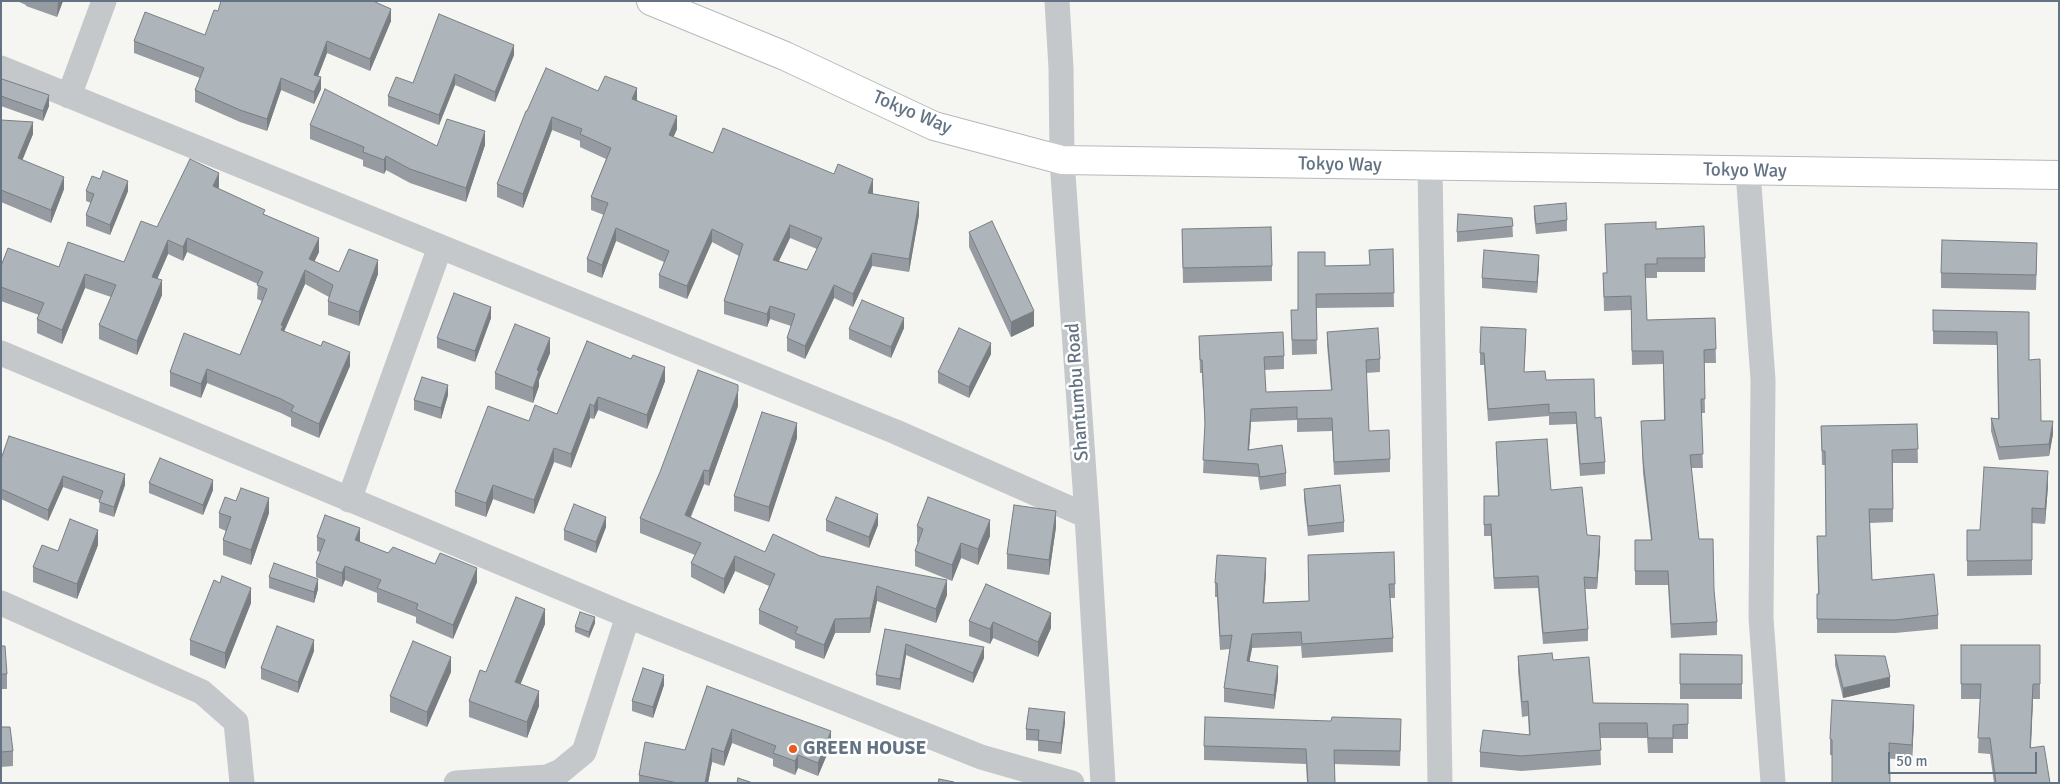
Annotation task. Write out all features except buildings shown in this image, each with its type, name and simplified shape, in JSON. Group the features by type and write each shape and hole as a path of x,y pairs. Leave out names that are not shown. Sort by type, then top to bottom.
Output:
{"main road":[{"name":"Tokyo Way","path":"651,1 785,56 934,126 1062,160 2059,175"}],"street":[{"path":"68,96 104,1"},
{"name":"Shantumbu Road","path":"1057,1 1061,68 1062,160 1087,516 1103,783"},
{"path":"1,68 896,432 1087,516"},
{"path":"1430,167 1440,783"},
{"path":"1748,171 1763,380 1761,618 1773,783"},
{"path":"349,500 440,247"},
{"path":"1,353 628,616 981,756 1072,783"},
{"path":"1,603 202,692 236,722 242,783"},
{"path":"456,783 547,777 561,771 584,752 628,616"}],"place":[{"name":"GREEN HOUSE","path":"793,749"}]}
